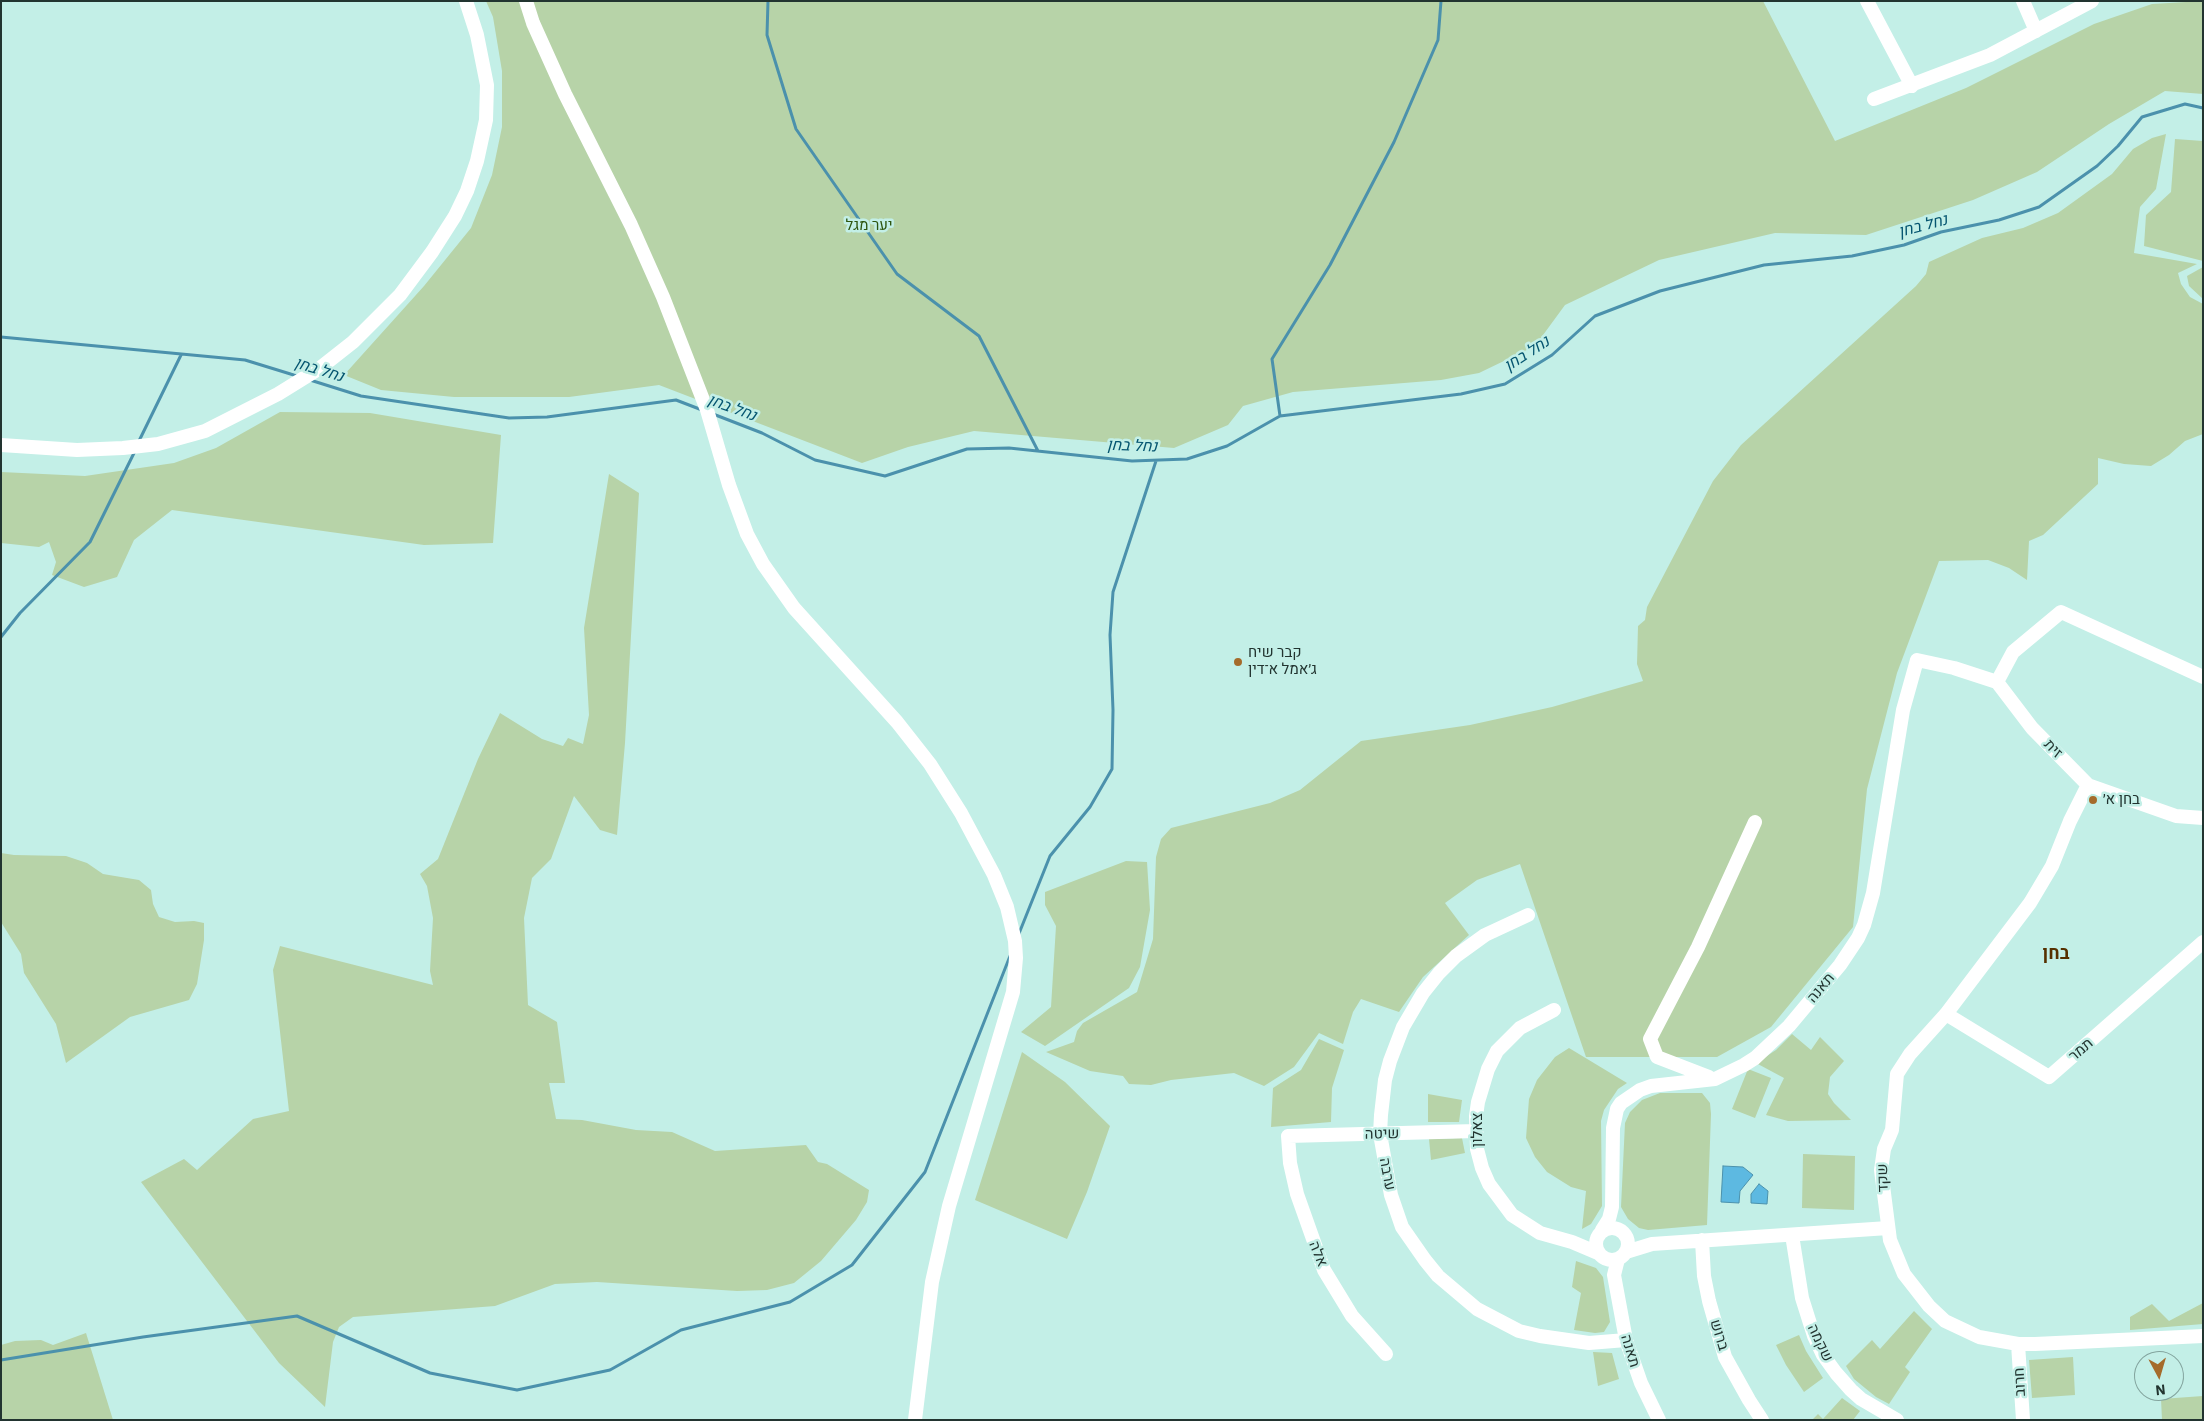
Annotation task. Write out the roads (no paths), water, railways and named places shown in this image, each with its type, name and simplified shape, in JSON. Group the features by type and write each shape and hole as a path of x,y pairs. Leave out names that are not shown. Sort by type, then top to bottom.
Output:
{"street":[{"path":"1,445 77,450 123,448 158,444 205,431 278,394 320,368 353,342 400,295 432,252 455,216 477,161 486,120 487,85 477,35 466,1"},
{"path":"526,1 533,23 557,76 631,225 663,297 707,410 729,485 747,534 763,564 794,608 897,722 930,764 961,813 994,875 1007,907 1016,949 1013,992 949,1206 932,1282 915,1420"},
{"path":"1867,1 1912,86"},
{"path":"2023,1 2036,31"},
{"path":"1874,100 1990,56 2092,1"},
{"path":"1997,682 2013,652 2061,612 2203,677"},
{"name":"תאנה","path":"1600,1232 1609,1219 1612,1208 1613,1128 1614,1118 1621,1103 1635,1093 1651,1086 1715,1079 1744,1065 1778,1038 1840,965 1858,938 1864,925 1873,893 1903,710 1917,660 1954,668 1997,682"},
{"name":"זית","path":"1997,682 2032,728 2088,785 2176,816 2203,818"},
{"name":"שקד","path":"2088,785 2042,883 2008,932 1946,1014 1910,1054 1897,1074 1892,1130 1884,1149 1881,1170 1888,1228 1893,1251 1904,1274 1920,1296 1941,1317 1956,1328 1979,1337 2018,1344 2203,1336"},
{"path":"1715,1079 1657,1058 1650,1039 1698,947 1755,822"},
{"name":"ערבה","path":"1528,915 1505,924 1468,946 1439,973 1411,1010 1390,1061 1382,1097 1380,1134 1387,1178 1402,1227 1425,1260 1455,1292 1477,1309 1519,1331 1566,1341 1589,1343 1626,1340"},
{"name":"תמר","path":"1946,1014 2049,1077 2202,943"},
{"name":"צאלון","path":"1554,1010 1520,1028 1497,1051 1483,1082 1476,1116 1477,1149 1482,1168 1500,1201 1512,1215 1540,1233 1612,1255"},
{"name":"שיטה","path":"1288,1136 1476,1131"},
{"name":"אלה","path":"1288,1136 1290,1163 1297,1194 1324,1270 1352,1316 1386,1354"},
{"name":"תאנה","path":"1612,1208 1624,1234"},
{"path":"1612,1255 1595,1242 1600,1232 1612,1227 1624,1234 1652,1244"},
{"path":"1612,1255 1652,1244 1888,1228"},
{"name":"צאלון","path":"1563,1240 1600,1232"},
{"path":"1612,1255 1628,1247 1624,1234"},
{"name":"שקמה","path":"1792,1235 1802,1298 1814,1336 1823,1355 1836,1373 1861,1399 1897,1420"},
{"name":"ברוש","path":"1702,1240 1704,1276 1719,1338 1738,1381 1762,1420"},
{"name":"תאנה","path":"1612,1255 1626,1340 1641,1383 1658,1420"},
{"name":"חרוב","path":"2018,1344 2023,1420"}],"water":[{"path":"1723,1166 1743,1167 1753,1175 1740,1191 1739,1203 1721,1202"},
{"path":"1759,1184 1768,1191 1767,1204 1751,1203 1751,1194"}],"waterway":[{"path":"768,1 767,35 796,129 897,274 979,336 1038,451"},
{"path":"1280,416 1272,359 1330,265 1394,142 1438,40 1441,1"},
{"name":"נחל בחן","path":"713,414 762,433 815,460 885,476 967,449 1009,448 1132,461 1187,459 1227,446 1280,416 1461,394 1505,384 1552,355 1595,316 1660,291 1764,265 1852,256 1904,245 1941,232 1999,220 2039,207 2097,166 2118,146 2142,117 2185,104 2203,108"},
{"name":"נחל בחן","path":"1,337 245,360 297,376"},
{"path":"138,443 181,355"},
{"name":"נחל בחן","path":"310,380 361,396 509,418 547,417 676,400 702,410"},
{"path":"1,637 20,613 90,542 135,451"},
{"path":"1018,936 1050,856 1090,807 1112,769 1113,710 1110,635 1113,592 1156,461"},
{"path":"1,1360 143,1337 297,1316 430,1373 517,1390 610,1370 681,1330 790,1302 852,1265 925,1172 1010,956"}],"place":[{"name":"קבר שיח ג׳אמל א־דין","path":"1238,662"},
{"name":"בחן א׳","path":"2093,800"}],"district":[{"name":"בחן","path":"2056,954"}],"park label":[{"name":"יער מגל","path":"869,226"}]}
